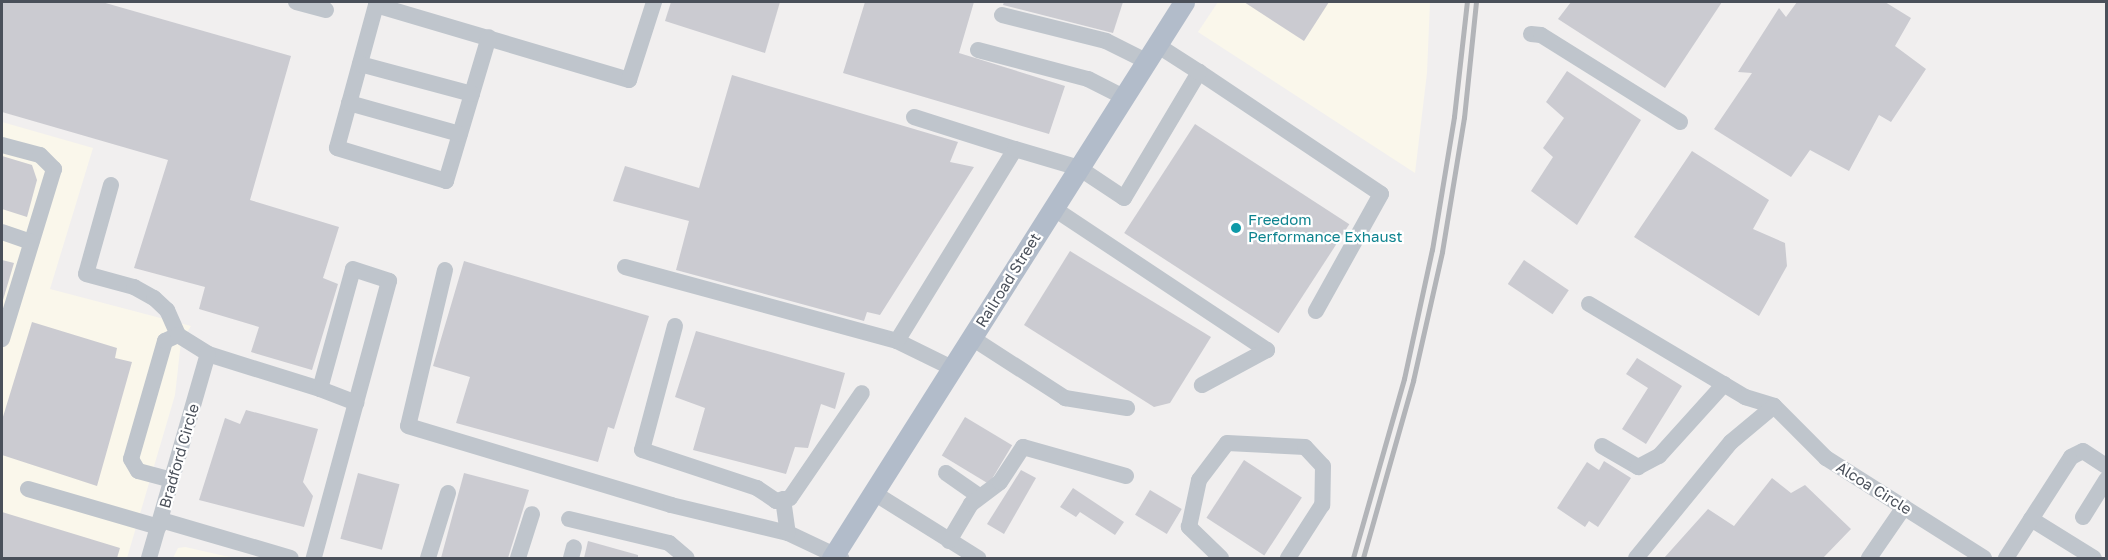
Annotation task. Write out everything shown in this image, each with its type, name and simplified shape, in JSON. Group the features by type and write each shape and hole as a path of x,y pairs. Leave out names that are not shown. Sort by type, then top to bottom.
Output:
{"main road":[{"name":"Railroad Street","path":"836,557 952,368 1184,2"}],"street":[{"path":"296,2 326,10"},
{"path":"489,37 446,181 337,148 376,3 489,37 629,80 654,2"},
{"path":"1002,15 1151,53 1199,72 1381,194 1316,311"},
{"path":"1531,34 1541,35 1680,122"},
{"path":"978,50 1088,79 1123,98"},
{"path":"360,64 472,94"},
{"path":"914,117 1079,168 1124,198 1199,72"},
{"path":"349,103 460,134"},
{"path":"2,145 40,155 54,169 3,328"},
{"path":"897,341 1015,148"},
{"path":"111,185 86,274 134,287 154,298 167,310 178,335 208,354 320,389 356,403"},
{"path":"1053,208 1267,350 1202,385"},
{"path":"2,232 31,242"},
{"path":"625,267 897,341 952,368"},
{"path":"314,558 388,281 353,269 320,389"},
{"path":"445,270 408,426 671,505 788,533 836,557"},
{"path":"1589,304 1745,397 1774,406"},
{"path":"675,326 642,450 757,488 776,501 790,498 862,393"},
{"path":"172,480 138,471 131,459 165,341 178,335"},
{"path":"972,338 1065,398 1127,408"},
{"name":"Bradford Circle","path":"149,558 208,354"},
{"path":"1602,446 1638,467 1659,456 1724,384"},
{"path":"1636,558 1731,442 1774,406"},
{"name":"Alcoa Circle","path":"1774,406 1826,458 1984,558"},
{"path":"1216,557 1189,527 1199,480 1227,443 1305,447 1323,466 1322,505 1288,558"},
{"path":"949,540 979,496 1000,482 1023,447 1126,476"},
{"path":"2006,558 2072,457 2083,451 2106,466"},
{"path":"946,473 979,496"},
{"path":"2083,517 2106,480"},
{"path":"28,489 291,558"},
{"path":"428,558 448,493"},
{"path":"874,493 978,558"},
{"path":"783,499 788,533"},
{"path":"1869,558 1904,507"},
{"path":"518,558 532,514"},
{"path":"569,519 669,543 687,558"},
{"path":"2031,519 2094,558"}],"shaded area":[{"path":"1218,2 1430,2 1427,73 1415,173 1198,32"},
{"path":"2,122 93,148 50,289 191,326 181,342 175,395 127,558 2,558"},
{"path":"185,547 238,558 173,558 178,548"}],"building":[{"path":"2,2 102,2 291,56 250,200 339,227 323,278 338,284 312,370 251,352 259,327 199,309 205,287 134,268 168,160 2,112"},
{"path":"671,2 780,2 765,53 665,21"},
{"path":"865,2 974,2 959,53 1065,86 1049,134 843,73"},
{"path":"1004,2 1123,2 1113,33 1003,5"},
{"path":"1244,2 1329,2 1304,41"},
{"path":"1571,2 1722,2 1665,88 1558,19"},
{"path":"1797,2 1885,2 1911,18 1895,46 1926,69 1891,122 1879,115 1849,171 1810,150 1791,177 1714,129 1752,73 1738,72 1779,8 1786,17"},
{"path":"1567,71 1641,120 1577,225 1531,191 1553,157 1543,148 1564,118 1546,102"},
{"path":"732,75 958,142 950,162 974,167 880,315 867,312 864,321 676,270 689,221 613,201 625,166 699,188"},
{"name":"Freedom Performance Exhaust","path":"1195,124 1349,224 1279,333 1124,233"},
{"path":"1692,151 1769,200 1753,229 1785,243 1787,266 1759,316 1634,237"},
{"path":"2,156 32,165 37,180 27,217 2,209"},
{"path":"1070,251 1211,337 1170,403 1154,407 1024,325"},
{"path":"2,260 14,263 3,300 2,300"},
{"path":"1524,260 1569,290 1553,314 1508,284"},
{"path":"464,261 649,316 614,429 608,427 598,462 456,423 470,377 433,366"},
{"path":"32,322 117,348 115,358 132,362 97,486 2,455 2,420"},
{"path":"696,331 845,373 835,409 821,404 808,448 795,447 786,474 693,450 705,408 675,397"},
{"path":"1637,358 1682,386 1646,444 1622,429 1648,388 1626,374"},
{"path":"246,410 318,429 303,482 313,496 304,527 199,500 225,418 240,424"},
{"path":"965,417 1012,445 989,484 942,456"},
{"path":"1244,460 1302,498 1264,555 1206,518"},
{"path":"1604,461 1631,478 1598,527 1589,521 1585,527 1557,508 1587,462 1599,470"},
{"path":"1021,470 1036,478 1004,534 987,524"},
{"path":"358,473 400,484 382,550 340,539"},
{"path":"464,473 529,490 508,558 441,558"},
{"path":"1772,478 1791,493 1805,485 1851,529 1823,558 1664,558 1708,509 1734,526"},
{"path":"1073,488 1124,522 1115,535 1080,512 1076,517 1060,507"},
{"path":"1150,490 1182,509 1167,534 1135,515"},
{"path":"2,512 120,548 117,558 2,558"},
{"path":"588,541 638,555 638,558 584,558"}],"railway":[{"path":"1353,558 1404,379 1432,250 1454,117 1467,2"},
{"path":"1363,558 1413,381 1442,252 1464,118 1476,2"}],"place":[{"name":"Freedom Performance Exhaust","path":"1236,228"}]}
